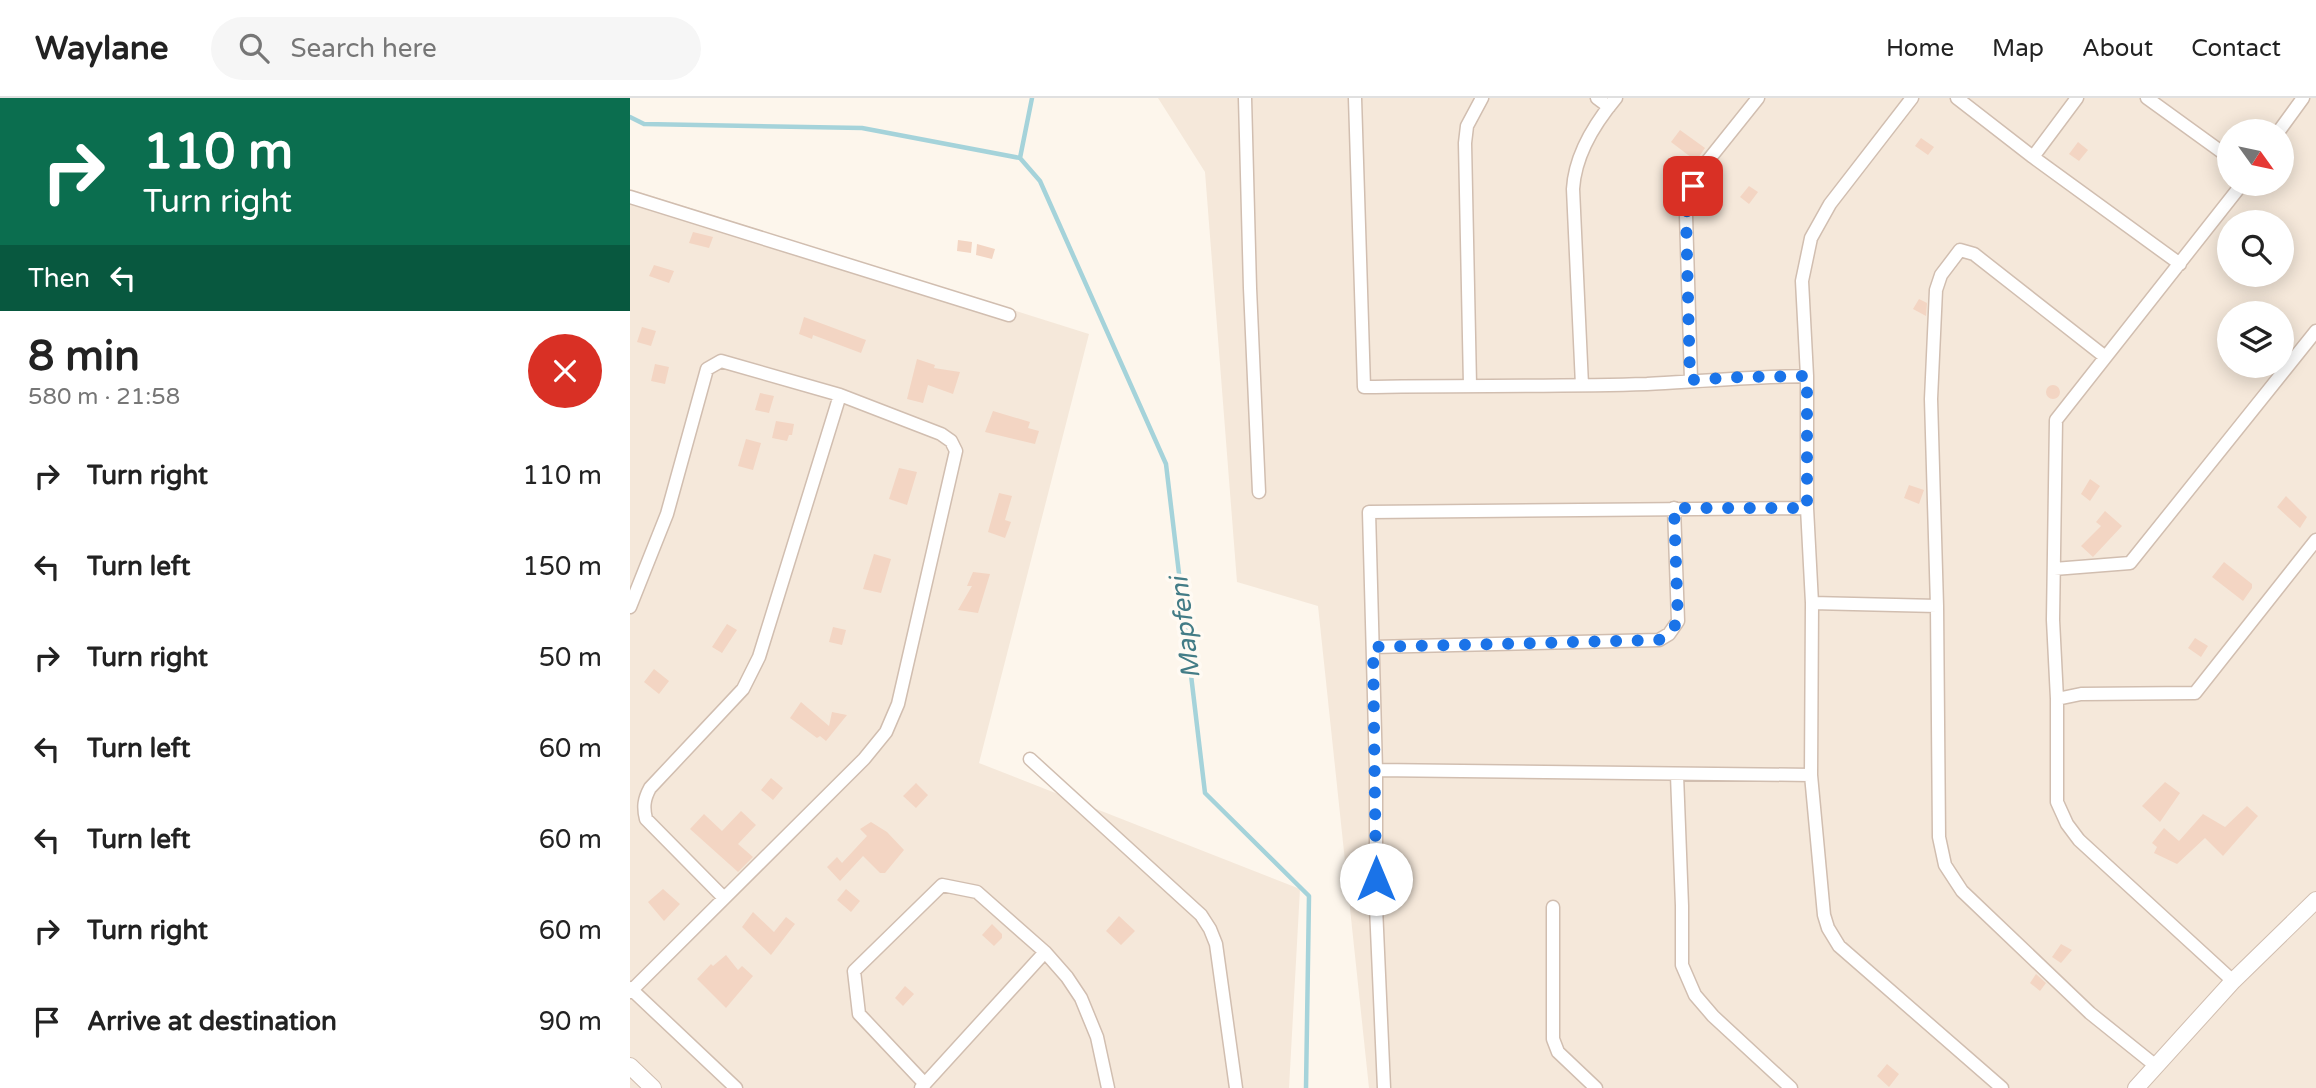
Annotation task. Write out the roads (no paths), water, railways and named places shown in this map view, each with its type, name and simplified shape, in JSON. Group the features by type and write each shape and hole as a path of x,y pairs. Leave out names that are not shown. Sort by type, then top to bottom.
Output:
{"street":[{"path":"1245,98 1259,492"},
{"path":"1355,98 1364,387 1582,385 1807,376"},
{"path":"1470,385 1465,143 1467,126 1482,98"},
{"path":"1582,385 1573,189 1574,173 1580,155 1613,102 1597,98"},
{"path":"1690,380 1686,215 1693,186 1706,163 1758,98"},
{"path":"1912,98 1830,204 1811,238 1802,281 1812,603 1811,775 1824,915 1828,928 1839,946 2002,1088"},
{"path":"1957,98 2180,264"},
{"path":"2033,157 2077,98"},
{"path":"2147,98 2217,149"},
{"path":"2287,119 2302,98"},
{"path":"2233,196 2056,420 2053,620 2057,699 2057,802 2067,824 2079,840 2233,981"},
{"path":"630,197 1009,315"},
{"path":"2104,356 1974,254 1960,250 1941,275 1936,290 1931,399 1937,606 1938,837 1945,865 1962,891 2090,1013 2156,1066"},
{"path":"2054,569 2130,563 2316,331"},
{"path":"630,607 667,514 707,369 721,361 840,395 941,434 951,441 956,451 898,704 886,732 864,759 631,990 736,1088"},
{"path":"724,898 646,819 643,808 645,797 650,788 743,689 759,657 840,395"},
{"path":"1373,647 1659,640 1669,634 1678,621 1674,508"},
{"path":"1384,1088 1376,907 1376,770 1369,512 1807,508"},
{"path":"2057,699 2081,694 2195,693 2316,540"},
{"path":"1812,603 1937,606"},
{"path":"1031,759 1200,915 1210,929 1216,944 1236,1088"},
{"path":"1376,770 1811,775"},
{"path":"1676,775 1682,965 1695,995 1707,1009 1791,1088"},
{"path":"1045,952 923,1086 859,1014 854,971 942,885 977,892 1045,952 1067,977 1081,998 1097,1037 1108,1088"},
{"path":"2136,1088 2233,981 2316,900"},
{"path":"1553,907 1553,1038 1558,1052 1596,1088"},
{"path":"630,1066 653,1088"}],"waterway":[{"path":"1020,158 1032,98"},
{"path":"630,117 644,124 862,128 1020,158"},
{"name":"Mapfeni","path":"1020,158 1040,181 1166,464 1205,793 1309,896 1306,1088"}]}
